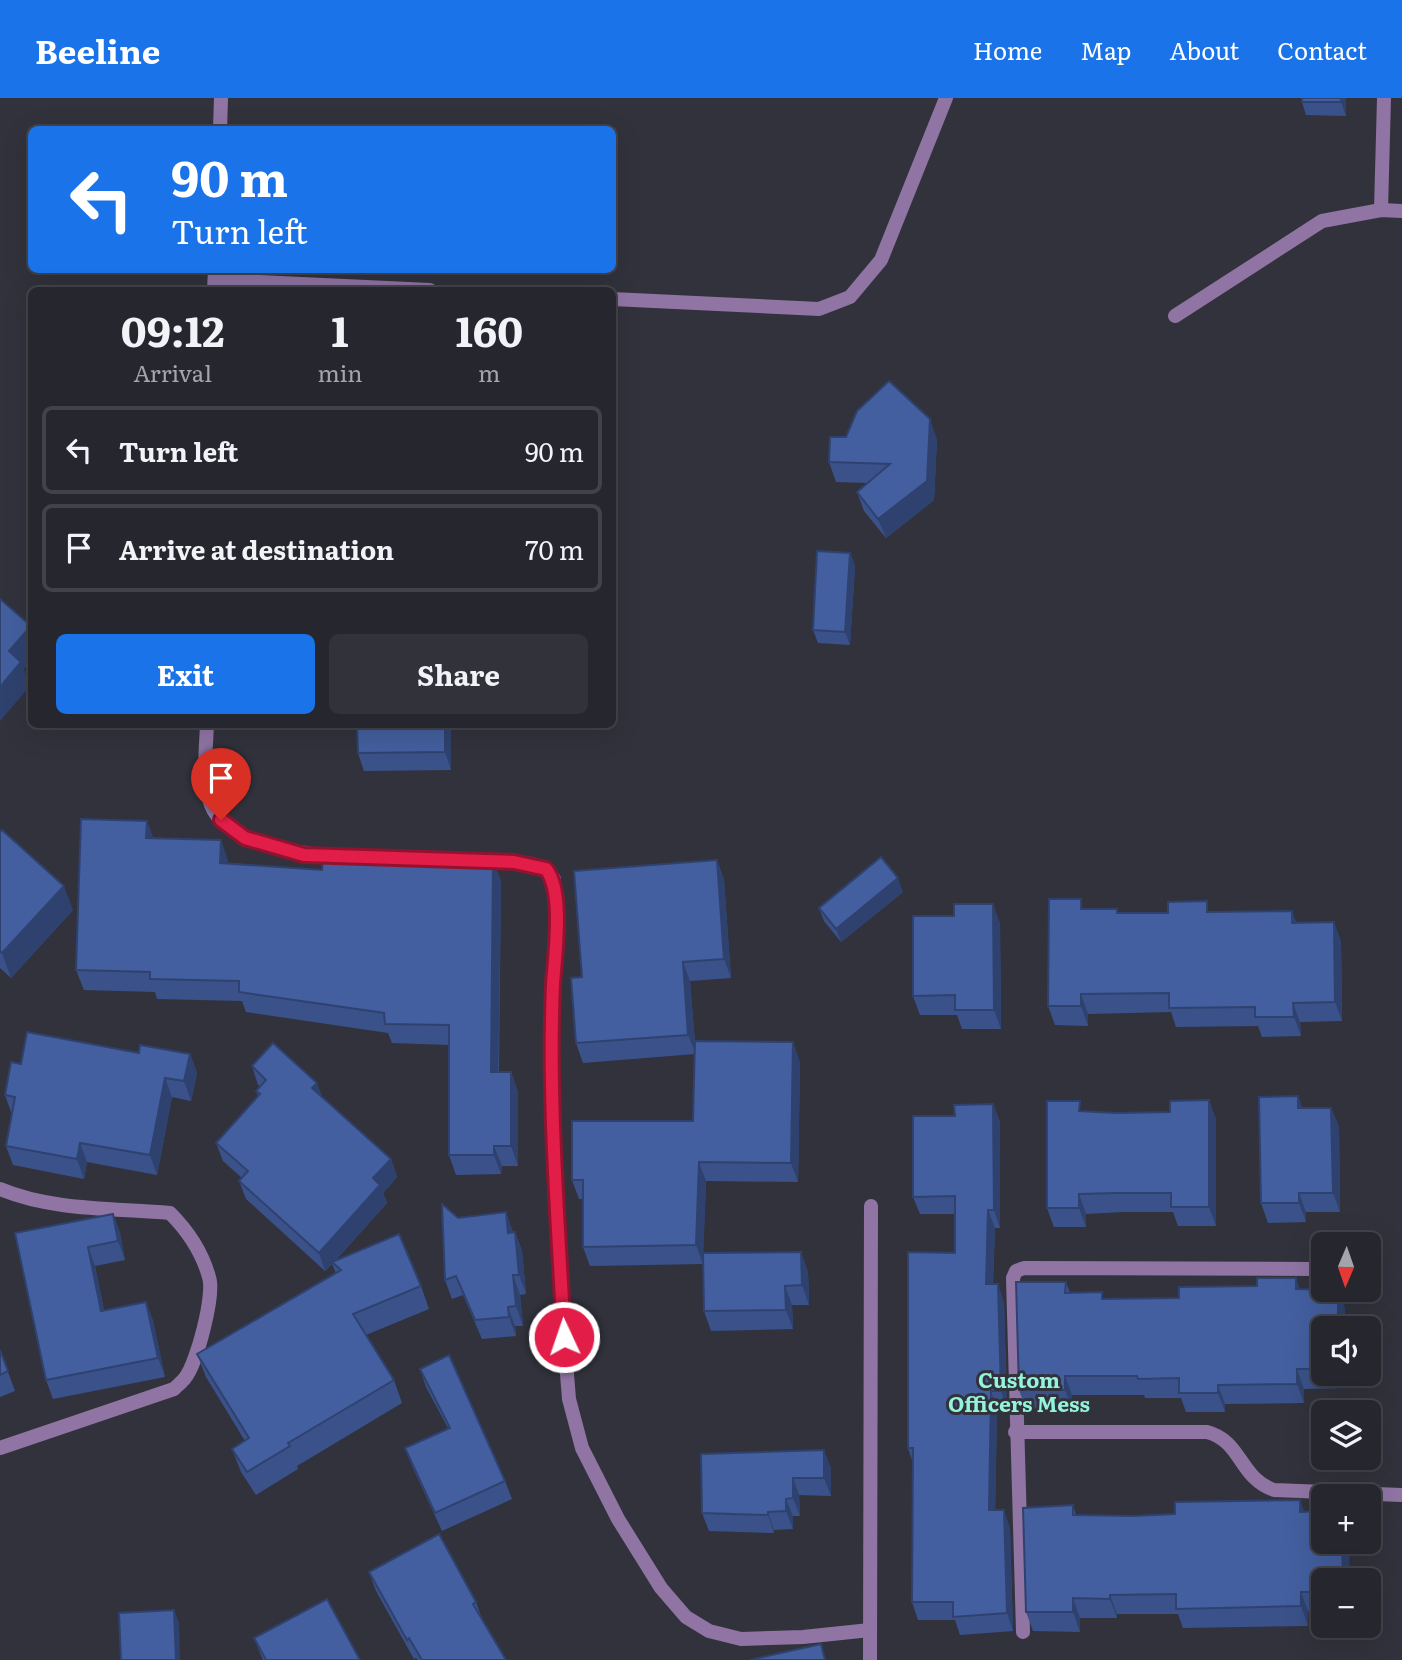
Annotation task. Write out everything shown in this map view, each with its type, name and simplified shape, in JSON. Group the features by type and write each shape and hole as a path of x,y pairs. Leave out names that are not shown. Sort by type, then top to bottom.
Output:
{"street":[{"path":"220,126 221,98"},
{"path":"616,299 819,309 850,298 881,260 946,98"},
{"path":"1381,210 1384,98"},
{"path":"1175,316 1322,221 1381,210 1402,211"},
{"path":"215,280 366,287"},
{"path":"206,728 206,768 211,804 221,820 245,838 304,855 532,864 546,869 554,879 556,923 550,1051 563,1323 569,1399 582,1448 618,1519 661,1588 686,1617 709,1631 741,1639 803,1637 870,1630"},
{"path":"0,1189 36,1199 106,1209 170,1213 188,1231 211,1280 206,1313 194,1358 187,1376 174,1389 0,1448"},
{"path":"870,1660 871,1206"},
{"path":"1023,1632 1015,1432 1013,1278 1016,1272 1024,1268 1311,1269"},
{"path":"1015,1432 1207,1432 1230,1442 1244,1468 1260,1485 1274,1490 1402,1494"}],"building":[{"path":"1302,98 1341,98 1341,102 1302,102"},
{"path":"889,381 930,419 927,481 878,519 857,492 890,464 829,462 830,437 846,437 857,411"},
{"path":"817,551 850,553 845,632 813,630"},
{"path":"0,599 28,623 28,629 9,651 21,662 0,687"},
{"path":"357,728 445,728 445,752 358,753"},
{"path":"81,819 147,821 146,838 221,840 220,863 322,870 323,857 493,861 491,1072 511,1072 511,1146 494,1146 494,1155 449,1155 449,1025 385,1024 384,1013 239,992 239,981 150,979 150,972 76,970"},
{"path":"2,830 64,886 2,953 0,832"},
{"path":"881,857 898,878 836,929 819,908"},
{"path":"717,860 724,959 683,962 688,1035 576,1043 571,978 582,977 574,871"},
{"path":"1049,899 1081,899 1081,909 1117,909 1117,913 1168,913 1168,902 1207,901 1207,912 1292,911 1292,923 1334,922 1335,1002 1293,1003 1294,1017 1255,1017 1255,1007 1169,1008 1169,993 1081,994 1081,1006 1048,1006"},
{"path":"954,904 993,904 994,1010 955,1010 955,995 913,996 913,916 954,916"},
{"path":"27,1032 139,1053 140,1045 190,1054 184,1081 165,1078 150,1155 80,1143 77,1159 6,1146 15,1097 5,1095 11,1062 21,1064"},
{"path":"695,1041 793,1042 791,1163 699,1162 696,1245 583,1247 583,1180 572,1180 572,1121 693,1121"},
{"path":"273,1043 317,1083 312,1088 391,1159 373,1178 380,1185 319,1253 239,1181 248,1171 216,1143 260,1094 256,1091 266,1080 252,1066"},
{"path":"1298,1096 1298,1108 1331,1108 1333,1193 1299,1193 1299,1203 1261,1203 1259,1097"},
{"path":"1209,1100 1209,1207 1171,1207 1171,1193 1116,1193 1079,1194 1079,1208 1047,1208 1047,1101 1080,1101 1079,1111 1116,1113 1170,1112 1170,1101"},
{"path":"993,1104 994,1210 988,1210 986,1284 998,1284 1001,1391 991,1391 989,1510 1004,1510 1007,1613 953,1617 953,1602 912,1602 913,1448 908,1448 908,1252 955,1253 955,1196 913,1197 913,1116 955,1116 954,1105"},
{"path":"442,1204 458,1218 506,1212 508,1233 515,1232 519,1275 513,1275 516,1306 508,1307 509,1317 475,1320 456,1276 445,1280"},
{"path":"113,1214 118,1241 88,1247 101,1311 146,1302 158,1358 46,1380 15,1233"},
{"path":"399,1234 421,1286 353,1314 394,1380 288,1443 290,1446 247,1472 232,1449 249,1438 197,1354 341,1270 332,1262"},
{"path":"801,1252 802,1285 785,1286 786,1310 704,1311 703,1253"},
{"path":"1257,1278 1296,1278 1296,1289 1311,1289 1311,1302 1338,1302 1338,1316 1311,1316 1311,1369 1297,1369 1297,1384 1218,1385 1218,1393 1179,1393 1179,1378 1065,1376 1065,1390 1019,1390 1016,1282 1066,1282 1065,1293 1102,1292 1102,1299 1179,1298 1179,1287 1257,1286"},
{"path":"0,1350 8,1371 0,1375"},
{"path":"449,1355 505,1481 435,1513 405,1448 450,1428 420,1369"},
{"path":"824,1450 824,1478 793,1478 793,1498 786,1499 786,1511 768,1512 768,1515 702,1513 701,1454"},
{"path":"1300,1500 1300,1512 1311,1512 1311,1554 1342,1554 1343,1568 1311,1568 1311,1592 1301,1592 1301,1606 1176,1609 1176,1594 1110,1595 1110,1599 1073,1598 1073,1612 1026,1612 1023,1508 1073,1505 1073,1515 1133,1516 1175,1514 1175,1502"},
{"path":"439,1534 476,1602 473,1604 506,1660 422,1660 409,1638 407,1640 369,1572"},
{"path":"327,1599 360,1660 266,1660 254,1638"},
{"path":"174,1610 176,1660 121,1660 119,1613"},
{"path":"821,1644 825,1660 750,1660"}],"district":[{"name":"Custom Officers Mess","path":"1019,1390"}],"route":[{"path":"221,820 245,838 304,855 514,862 546,869 554,879 556,923 550,1051 564,1337"}]}
